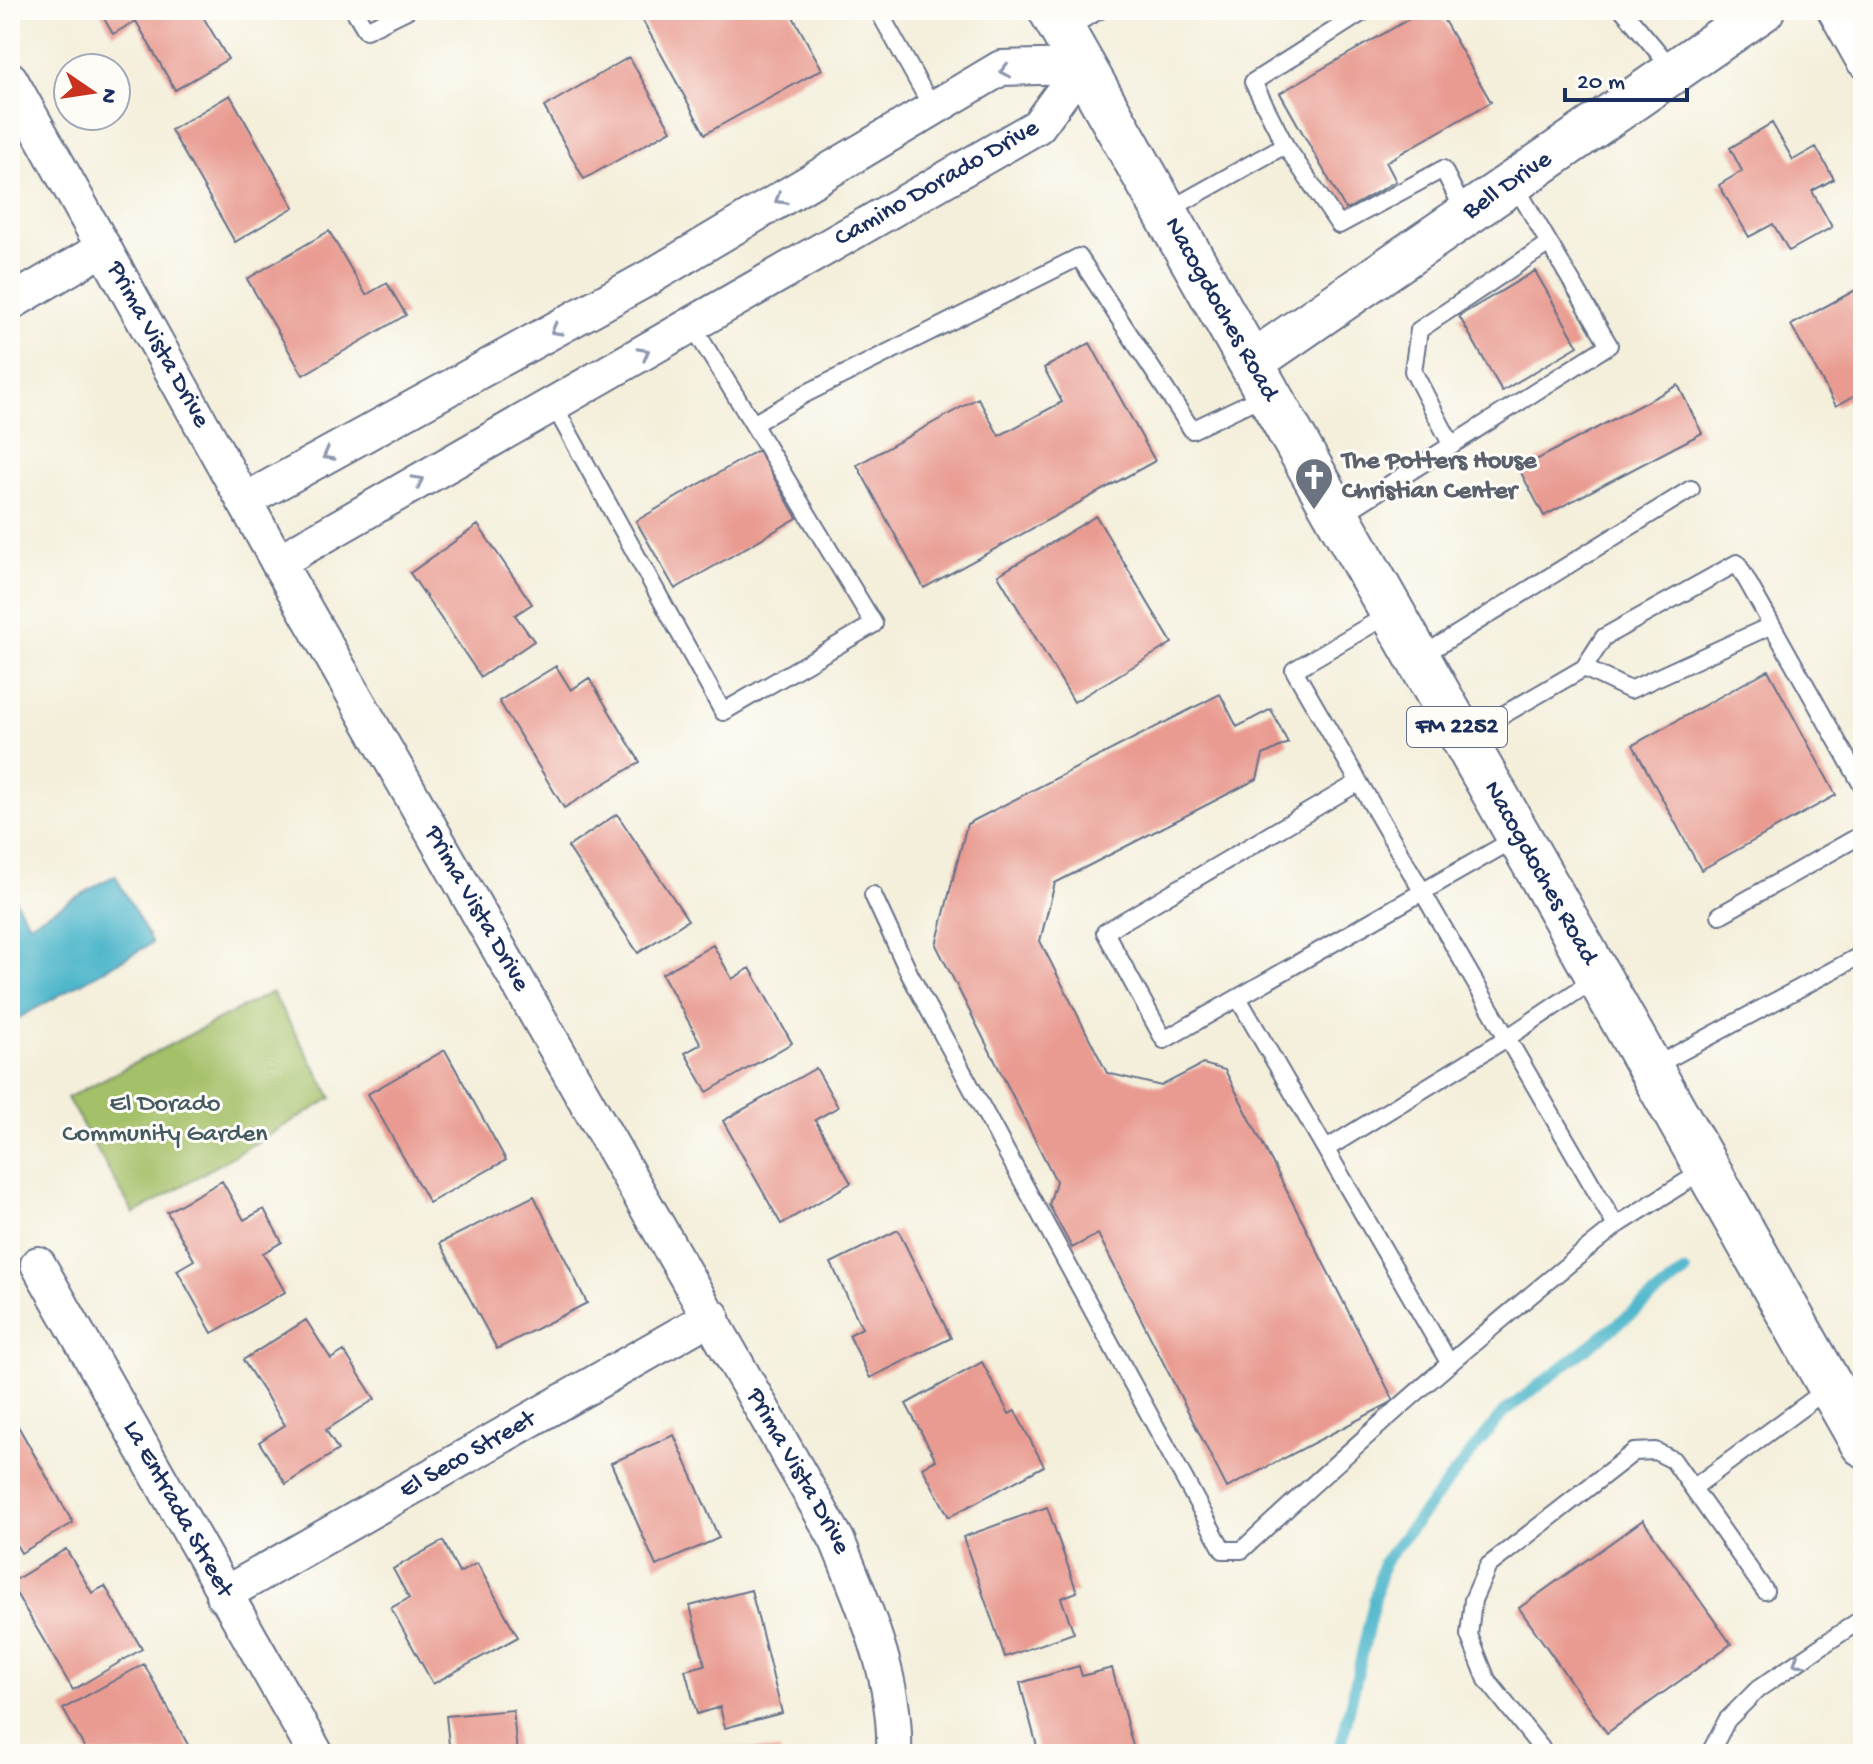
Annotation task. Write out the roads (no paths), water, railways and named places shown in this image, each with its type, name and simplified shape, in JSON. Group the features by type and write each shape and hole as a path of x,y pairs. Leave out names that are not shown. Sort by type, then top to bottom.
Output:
{"main road":[{"name":"Nacogdoches Road","path":"1065,35 1831,1386 1860,1430"}],"street":[{"name":"Bell Drive","path":"1260,378 1465,214 1676,73 1763,10"},
{"path":"1835,10 1863,60"},
{"path":"244,501 652,276 1001,68 1065,35"},
{"name":"Camino Dorado Drive","path":"278,562 1038,126 1065,35"},
{"name":"Prima Vista Drive","path":"10,79 278,562 712,1316 837,1540 876,1637 890,1691 894,1754"},
{"path":"10,303 104,248"},
{"name":"La Entrada Street","path":"38,1264 223,1595 316,1754"},
{"name":"El Seco Street","path":"223,1595 712,1316"}],"lane":[{"path":"354,10 366,30 407,10"},
{"path":"878,10 933,109"},
{"path":"1065,35 1100,10"},
{"path":"1366,10 1253,82 1285,145 1339,225 1443,169 1465,214"},
{"path":"1623,10 1676,73"},
{"path":"1165,211 1285,145"},
{"path":"1339,517 1609,345 1513,182"},
{"path":"1452,446 1413,371 1419,330 1549,243"},
{"path":"753,424 803,395 1079,257 1192,430 1260,378"},
{"path":"553,404 723,712 874,624 692,325"},
{"path":"1418,658 1691,489"},
{"path":"1463,737 1584,668 1604,637 1737,563 1863,787"},
{"path":"1392,612 1294,670 1616,1226"},
{"path":"1584,668 1630,690 1772,625"},
{"path":"1359,782 1105,932 1164,1040 1519,836"},
{"path":"1720,915 1863,834"},
{"path":"873,895 910,975 1223,1550 1242,1550 1450,1364 1616,1226 1707,1168"},
{"path":"1651,1068 1863,954"},
{"path":"1326,1149 1507,1038 1599,977"},
{"path":"1238,998 1450,1364"},
{"path":"1693,1488 1831,1386"},
{"path":"1541,1748 1487,1680 1469,1635 1473,1600 1488,1566 1634,1452 1655,1451 1673,1460 1765,1591"},
{"path":"1716,1754 1712,1749 1727,1720 1758,1689 1863,1618"}],"water":[{"path":"115,875 152,943 17,1019 10,1006 10,891 29,924"}],"waterway":[{"path":"1339,1754 1383,1563 1503,1413 1685,1272"}],"place":[{"name":"The Potters House Christian Center","path":"1314,511"}],"park label":[{"name":"El Dorado Community Garden","path":"165,1120"}]}
